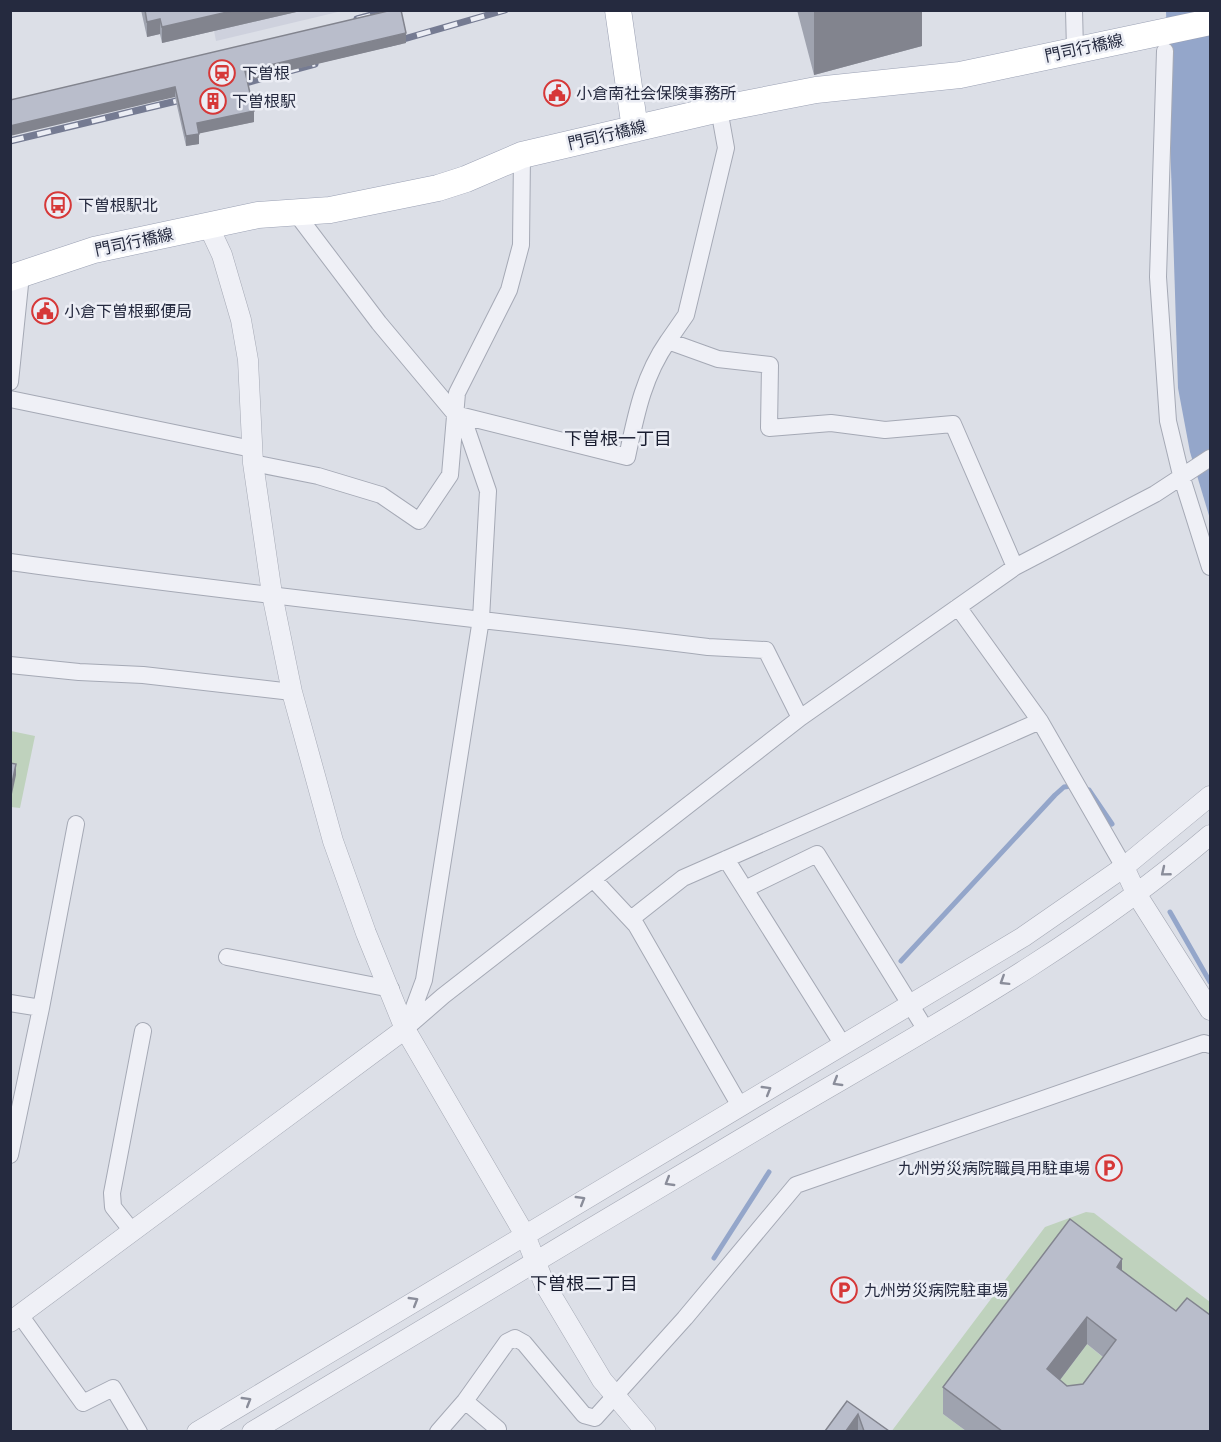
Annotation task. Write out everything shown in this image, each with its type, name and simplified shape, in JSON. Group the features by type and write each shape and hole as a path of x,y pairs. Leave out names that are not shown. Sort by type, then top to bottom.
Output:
{"main road":[{"path":"618,10 634,129"},
{"name":"門司行橋線","path":"16,276 94,250 208,225 258,215 330,210 438,188 466,179 522,155 719,109 816,90 960,75 1210,21"}],"street":[{"path":"1074,10 1075,50"},
{"path":"1165,51 1158,277 1168,421 1210,567"},
{"path":"455,414 627,457 642,390 656,359 686,315 726,148 719,109"},
{"path":"10,399 252,456 381,495 419,521 450,475 457,393 509,290 521,245 522,155"},
{"path":"295,212 379,322 466,427 488,491 481,619 424,980 405,1029"},
{"path":"208,225 222,255 241,320 248,360 252,456 272,594 292,692 333,841 366,933 391,989 405,1029 525,1235 560,1312 615,1397 646,1431"},
{"path":"10,382 16,276"},
{"path":"668,341 718,359 770,364 769,428 831,423 885,430 953,424 1015,567"},
{"path":"139,1431 112,1388 83,1403 15,1318 405,1029 443,996 800,717 1015,567 1155,494 1183,473 1210,458"},
{"path":"10,562 166,584 272,594 708,647 765,650 800,717"},
{"path":"958,607 1040,721 1124,867 1137,895 1210,1010"},
{"path":"10,664 79,672 143,675 292,692"},
{"path":"630,919 683,878 1040,721"},
{"path":"197,1431 1023,937 1124,867 1210,796"},
{"path":"10,1155 76,824"},
{"path":"252,1431 926,1030 1137,895 1210,835"},
{"path":"745,889 818,854 926,1030"},
{"path":"726,859 843,1045"},
{"path":"593,879 630,919 740,1106"},
{"path":"227,957 391,989"},
{"path":"10,1003 41,1008"},
{"path":"132,1231 113,1207 112,1193 143,1031"},
{"path":"438,1431 465,1401 507,1342 515,1338 524,1343 587,1418 595,1418 796,1185 1204,1043 1210,1045"},
{"path":"465,1401 498,1429 496,1431"}],"shaded area":[{"path":"210,10 342,11 216,41"}],"green space":[{"path":"11,731 35,736 20,808 11,807"},
{"path":"1086,1212 1094,1213 1210,1302 1210,1343 1117,1295 943,1414 966,1431 891,1432 1045,1227"},
{"path":"1087,1344 1116,1368 1083,1411 1047,1397"}],"water":[{"path":"1166,11 1210,11 1210,519 1190,452 1178,388"}],"building":[{"path":"145,10 236,10 162,27 160,19 147,22"},
{"path":"392,10 401,10 406,33 245,71 254,111 197,123 199,134 186,136 175,87 10,126 10,100"},
{"path":"10,763 16,764 12,783 10,783"},
{"path":"1070,1219 1122,1259 1117,1267 1176,1311 1187,1298 1210,1315 1210,1431 1002,1431 943,1387","holes":["1087,1317 1116,1340 1083,1384 1067,1386 1047,1369"]},
{"path":"847,1401 889,1431 864,1431 858,1414 846,1431 825,1431"}],"waterway":[{"path":"901,961 1055,795 1064,787 1072,786"},
{"path":"1084,789 1089,790 1112,824"},
{"path":"1170,912 1210,982"},
{"path":"714,1258 769,1172"}],"railway":[{"path":"357,19 390,10"},
{"path":"390,43 505,10"},
{"path":"231,87 315,64"},
{"path":"10,141 193,97"}],"place":[{"name":"下曽根","path":"222,73"},
{"name":"小倉南社会保険事務所","path":"557,93"},
{"name":"下曽根駅","path":"213,101"},
{"name":"下曽根駅北","path":"58,205"},
{"name":"小倉下曽根郵便局","path":"45,311"},
{"name":"九州労災病院職員用駐車場","path":"1109,1168"},
{"name":"九州労災病院駐車場","path":"844,1290"}],"district":[{"name":"下曽根一丁目","path":"618,439"},
{"name":"下曽根二丁目","path":"584,1284"}]}
